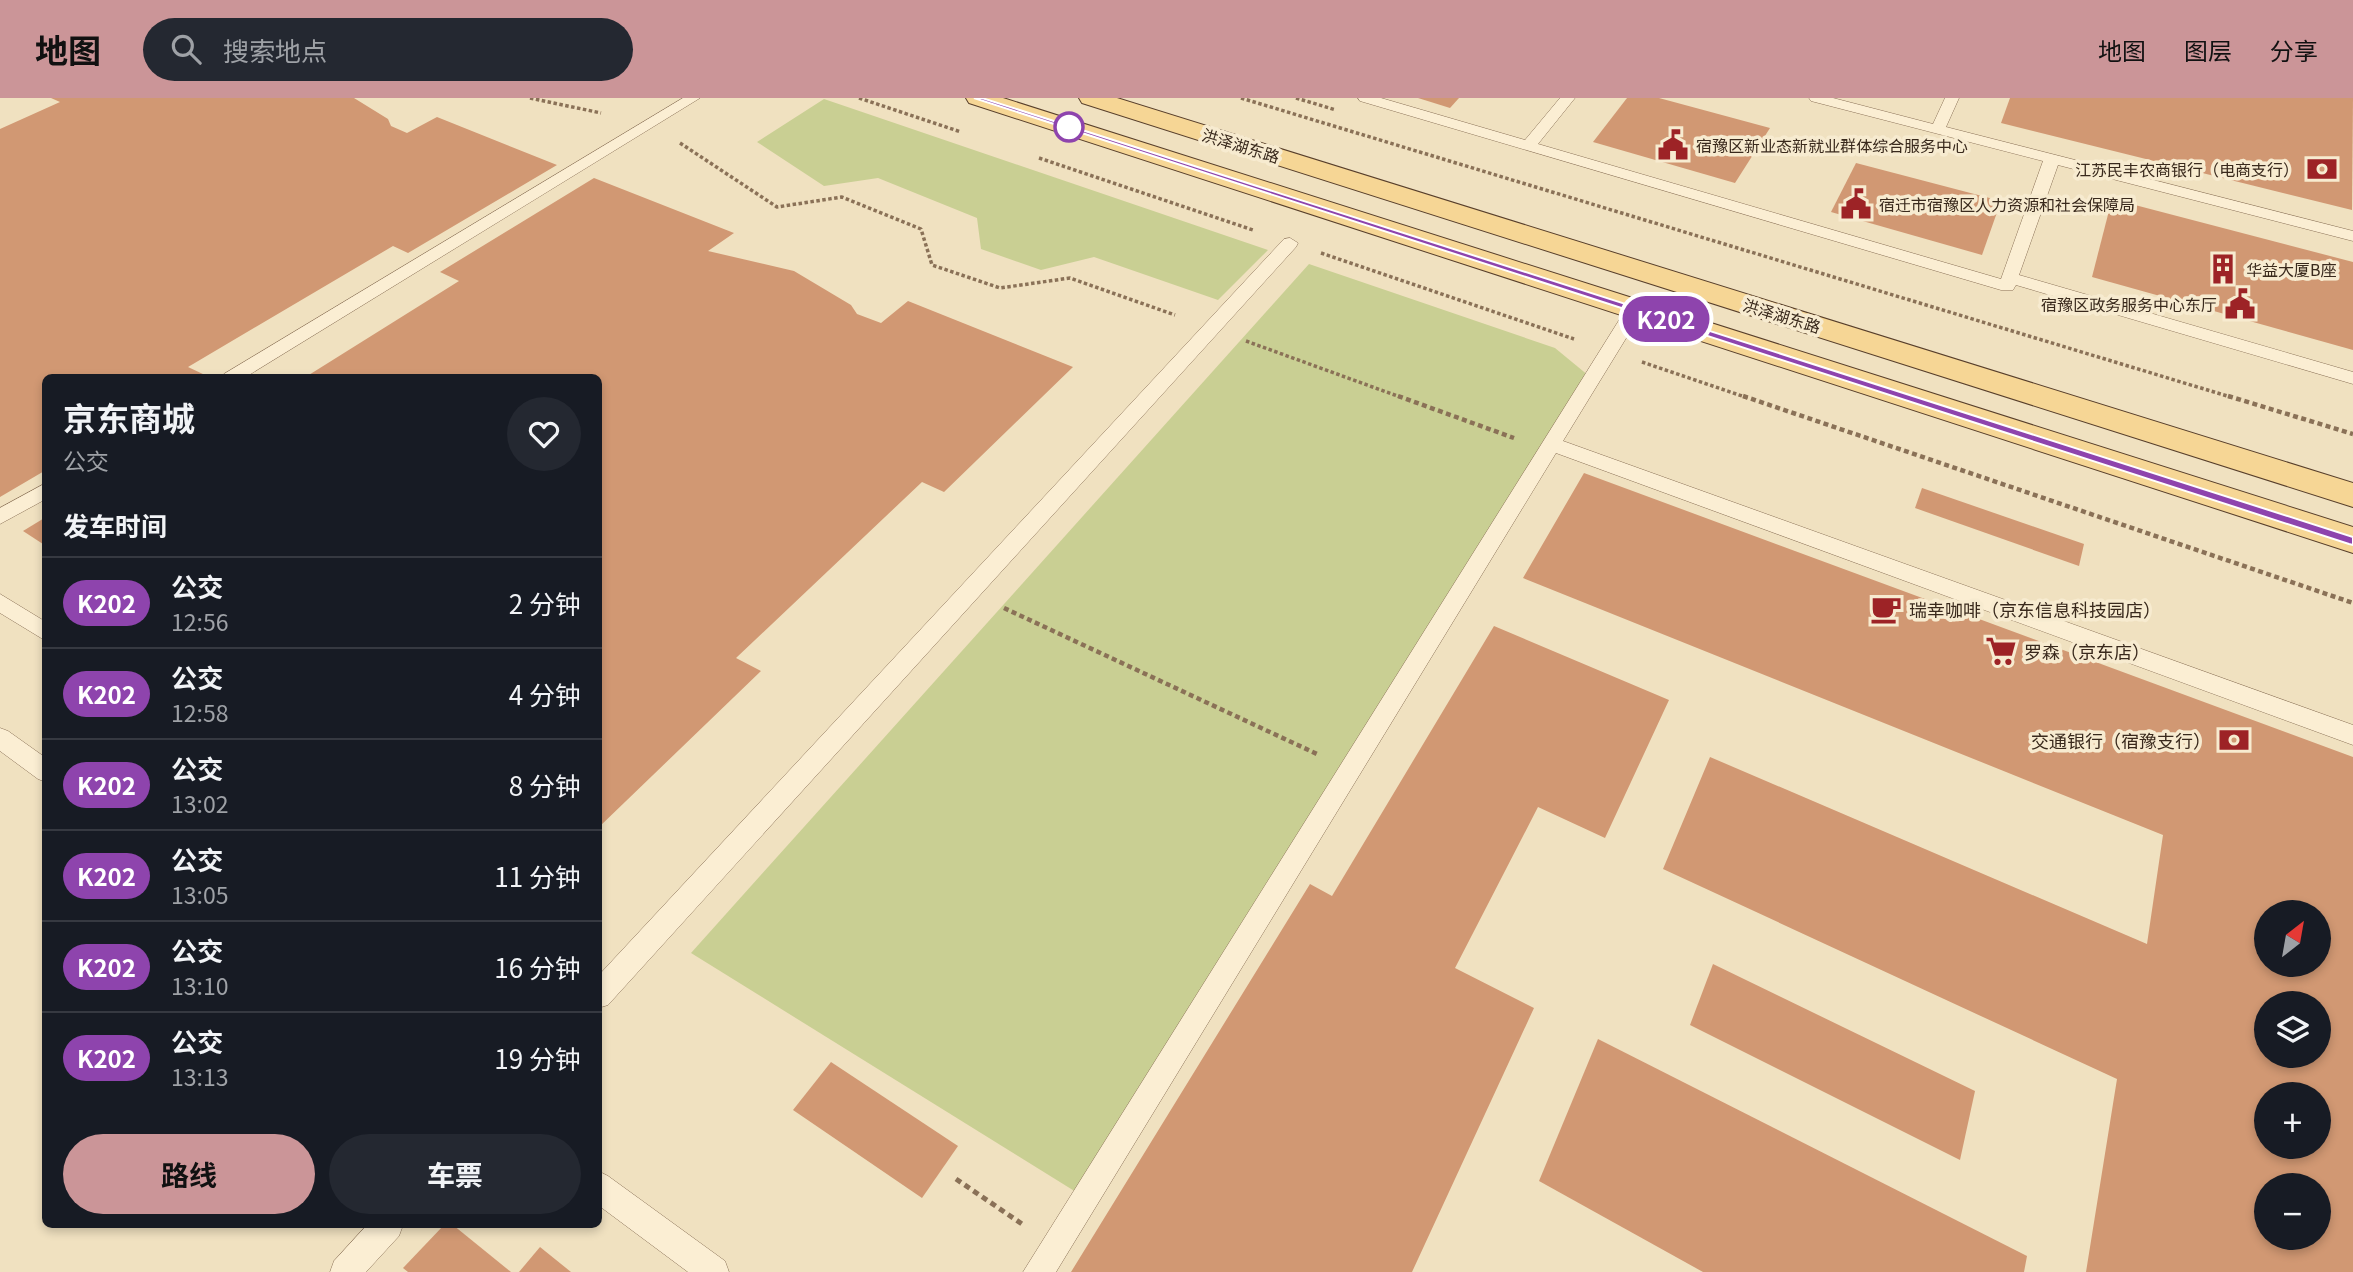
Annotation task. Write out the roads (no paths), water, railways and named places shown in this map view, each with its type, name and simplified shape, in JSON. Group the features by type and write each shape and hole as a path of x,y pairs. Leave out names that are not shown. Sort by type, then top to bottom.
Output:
{"main road":[{"name":"洪泽湖东路","path":"978,98 2353,540"},
{"name":"洪泽湖东路","path":"1091,98 2353,495"}],"lane":[{"path":"237,374 693,98"},
{"path":"1365,98 2007,286 2052,159"},
{"path":"1528,146 1568,98"},
{"path":"1816,98 2353,236"},
{"path":"1938,129 1952,98"},
{"path":"602,992 1290,243"},
{"path":"2010,278 2353,378"},
{"path":"1038,1272 1635,309"},
{"path":"1549,447 2353,734"},
{"path":"0,517 42,492"},
{"path":"0,602 42,630"},
{"path":"0,738 42,769"},
{"path":"602,1189 714,1272"},
{"path":"345,1272 385,1228"}],"place":[{"name":"宿豫区新业态新就业群体综合服务中心","path":"1673,145"},
{"name":"江苏民丰农商银行（电商支行）","path":"2322,169"},
{"name":"宿迁市宿豫区人力资源和社会保障局","path":"1856,204"},
{"name":"华益大厦B座","path":"2223,269"},
{"name":"宿豫区政务服务中心东厅","path":"2240,304"},
{"name":"瑞幸咖啡（京东信息科技园店）","path":"1886,609"},
{"name":"罗森（京东店）","path":"2001,651"},
{"name":"交通银行（宿豫支行）","path":"2234,740"}]}
